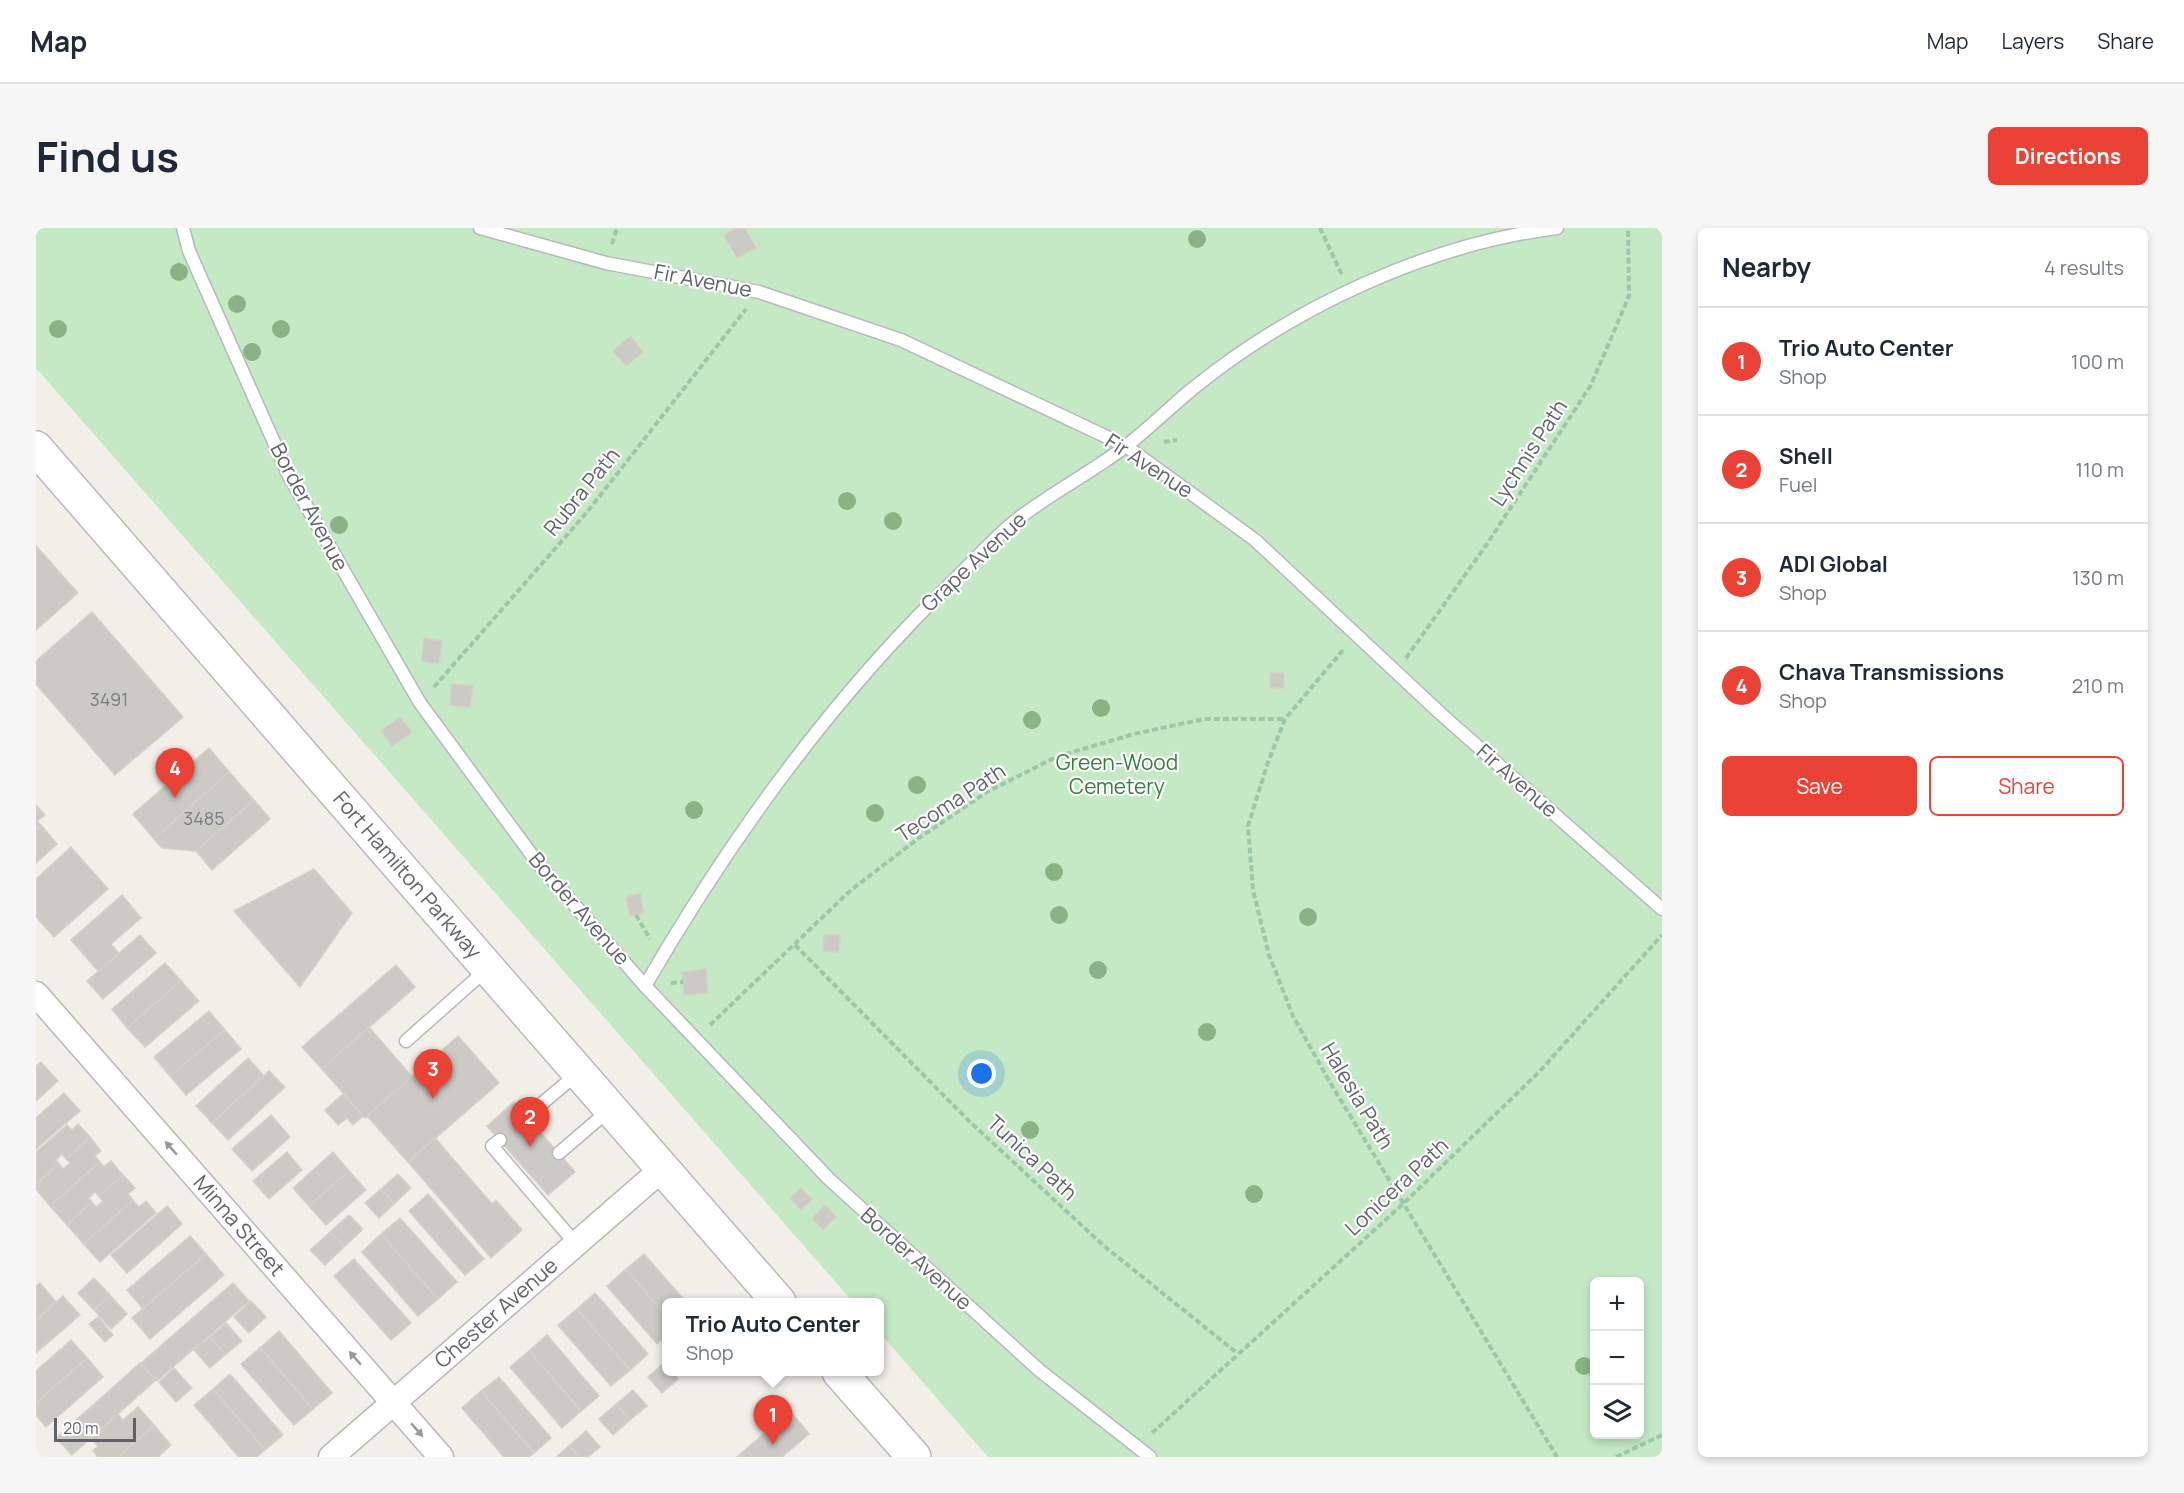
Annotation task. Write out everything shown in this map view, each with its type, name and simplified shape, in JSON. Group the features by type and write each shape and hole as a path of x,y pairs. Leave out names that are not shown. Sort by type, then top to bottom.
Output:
{"main road":[{"name":"Fort Hamilton Parkway","path":"43,461 489,967 577,1074 775,1298"},
{"path":"843,1376 914,1457"}],"street":[{"name":"Minna Street","path":"36,993 441,1457"},
{"name":"Chester Avenue","path":"331,1457 661,1170"}],"lane":[{"name":"Border Avenue","path":"183,228 189,251 289,476 420,703 537,862 645,986 829,1179 1039,1371 1150,1457"},
{"name":"Fir Avenue","path":"480,228 606,263 759,292 901,340 1126,446 1255,540 1662,909"},
{"name":"Grape Avenue","path":"645,986 692,906 743,829 819,729 910,623 1018,519 1126,446 1197,385 1269,334 1405,265 1512,234 1557,228"},
{"path":"406,1041 489,967"},
{"path":"527,1116 577,1074"},
{"path":"560,1153 609,1110"},
{"path":"500,1140 492,1146 528,1180 576,1244"}],"path":[{"path":"1320,228 1349,292"},
{"name":"Lychnis Path","path":"1397,671 1487,544 1591,385 1629,296 1628,228"},
{"name":"Rubra Path","path":"420,703 588,511 759,292"},
{"name":"Halesia Path","path":"1356,633 1285,719 1267,765 1248,826 1253,890 1266,945 1293,1016 1557,1457"},
{"name":"Tecoma Path","path":"695,1039 851,890 919,838 987,792 1056,757 1134,734 1204,719 1285,719"},
{"name":"Lonicera Path","path":"1137,1447 1237,1353 1404,1203 1540,1071 1662,935"},
{"name":"Tunica Path","path":"795,945 985,1136 1104,1245 1237,1353"},
{"path":"1616,1457 1662,1435"}],"green space":[{"name":"Green-Wood Cemetery","path":"36,228 1662,228 1662,1457 988,1457 884,1338 884,1298 850,1298 36,368"}],"building":[{"path":"737,228 745,228 756,248 737,258 724,235"},
{"path":"630,336 643,352 626,366 613,351"},
{"path":"36,546 78,593 36,630"},
{"path":"92,612 183,717 115,775 36,684 36,661"},
{"path":"424,638 442,641 439,664 421,661"},
{"path":"1270,673 1284,673 1284,688 1270,688"},
{"path":"452,684 473,686 470,707 450,705"},
{"path":"400,717 412,732 392,746 381,731"},
{"path":"209,748 229,772 154,839 133,814"},
{"path":"229,772 254,800 196,851 162,848 154,839"},
{"path":"254,800 270,819 212,870 196,851"},
{"path":"36,805 45,815 37,821 41,825 36,830"},
{"path":"41,825 57,844 36,863 36,830"},
{"path":"71,847 108,889 54,937 36,917 36,879"},
{"path":"314,869 352,913 300,987 234,911"},
{"path":"640,893 644,913 630,916 626,897"},
{"path":"122,895 141,918 111,944 119,953 99,972 71,940"},
{"path":"140,935 156,953 103,999 87,981"},
{"path":"824,935 840,935 839,952 823,951"},
{"path":"165,963 181,981 127,1028 112,1009"},
{"path":"396,965 415,987 322,1069 302,1047"},
{"path":"706,969 708,993 684,995 682,972"},
{"path":"181,981 199,1001 145,1047 127,1028"},
{"path":"209,1011 225,1030 170,1076 154,1057"},
{"path":"369,1027 412,1077 365,1118 322,1069"},
{"path":"225,1030 241,1049 186,1095 170,1076"},
{"path":"458,1036 499,1083 408,1162 367,1116"},
{"path":"248,1058 264,1076 212,1123 196,1106"},
{"path":"41,1062 58,1081 36,1101 36,1066"},
{"path":"269,1071 285,1087 228,1140 212,1123"},
{"path":"64,1093 80,1111 36,1149 36,1118"},
{"path":"343,1094 363,1116 353,1125 347,1118 338,1125 325,1110"},
{"path":"514,1102 575,1172 548,1195 487,1126"},
{"path":"271,1115 290,1137 252,1171 232,1149"},
{"path":"78,1124 90,1137 66,1159 62,1154 56,1160 59,1164 36,1184 36,1152 67,1125 72,1130"},
{"path":"90,1137 101,1151 95,1156 100,1162 50,1206 36,1189 36,1184 59,1164 63,1169 70,1163 66,1159"},
{"path":"435,1138 492,1204 496,1200 522,1230 491,1258 408,1162"},
{"path":"287,1152 302,1170 269,1199 253,1181"},
{"path":"333,1152 349,1171 309,1206 293,1188"},
{"path":"111,1161 123,1175 99,1196 95,1192 89,1198 92,1202 67,1225 50,1206 100,1162 104,1167"},
{"path":"349,1171 366,1190 326,1225 309,1206"},
{"path":"398,1174 411,1188 394,1204 381,1189"},
{"path":"123,1175 135,1188 128,1194 133,1200 84,1244 67,1225 92,1202 96,1207 103,1201 99,1196"},
{"path":"801,1188 812,1199 801,1210 790,1198"},
{"path":"381,1189 394,1204 379,1218 365,1203"},
{"path":"428,1194 484,1259 465,1275 409,1211"},
{"path":"133,1200 139,1207 146,1201 156,1213 100,1262 84,1244"},
{"path":"825,1205 836,1217 823,1230 812,1218"},
{"path":"167,1206 182,1224 127,1273 111,1255"},
{"path":"349,1215 363,1229 344,1247 330,1232"},
{"path":"400,1218 457,1282 438,1299 381,1234"},
{"path":"330,1232 344,1247 325,1265 310,1250"},
{"path":"381,1234 438,1299 418,1316 362,1252"},
{"path":"190,1236 206,1254 143,1309 127,1290"},
{"path":"206,1254 224,1275 150,1339 132,1318"},
{"path":"644,1254 682,1298 662,1298 662,1311 626,1269"},
{"path":"354,1259 411,1323 391,1340 334,1276"},
{"path":"626,1269 662,1311 662,1339 657,1344 607,1286"},
{"path":"94,1278 110,1295 94,1310 78,1293"},
{"path":"40,1283 56,1302 36,1320 36,1286"},
{"path":"233,1283 249,1301 157,1381 141,1363"},
{"path":"595,1293 648,1354 630,1370 577,1309"},
{"path":"110,1295 127,1314 111,1329 94,1310"},
{"path":"63,1296 80,1315 36,1353 36,1320"},
{"path":"251,1301 266,1317 249,1333 234,1317"},
{"path":"577,1309 630,1370 611,1386 558,1325"},
{"path":"98,1317 113,1335 105,1342 89,1324"},
{"path":"226,1323 242,1341 225,1355 210,1337"},
{"path":"279,1331 332,1393 313,1409 260,1348"},
{"path":"547,1335 599,1396 581,1411 529,1351"},
{"path":"210,1337 225,1355 210,1368 194,1350"},
{"path":"71,1340 87,1358 36,1403 36,1371"},
{"path":"260,1348 313,1409 294,1425 241,1364"},
{"path":"529,1351 581,1411 562,1428 510,1367"},
{"path":"87,1358 103,1377 46,1427 36,1415 36,1403"},
{"path":"140,1363 156,1380 72,1455 56,1438"},
{"path":"662,1365 662,1376 675,1376 678,1379 662,1393 648,1377"},
{"path":"174,1368 192,1388 176,1402 159,1382"},
{"path":"230,1374 283,1435 265,1450 213,1389"},
{"path":"499,1377 551,1438 534,1453 481,1391"},
{"path":"213,1389 265,1450 257,1457 239,1457 194,1405"},
{"path":"633,1390 647,1406 630,1420 616,1404"},
{"path":"481,1391 534,1453 529,1457 504,1457 462,1408"},
{"path":"616,1404 630,1420 613,1435 599,1419"},
{"path":"138,1407 154,1425 118,1457 98,1457 93,1451 98,1446 91,1439 118,1414 123,1420"},
{"path":"790,1411 809,1434 782,1457 737,1457"},
{"path":"154,1425 171,1445 158,1457 118,1457"},
{"path":"586,1431 600,1447 588,1457 579,1457 569,1446"},
{"path":"569,1446 579,1457 556,1457"}],"place":[{"name":"Chava Transmissions","path":"175,798"},
{"name":"ADI Global","path":"433,1099"},
{"name":"Shell","path":"530,1147"},
{"name":"Trio Auto Center","path":"773,1445"}]}
